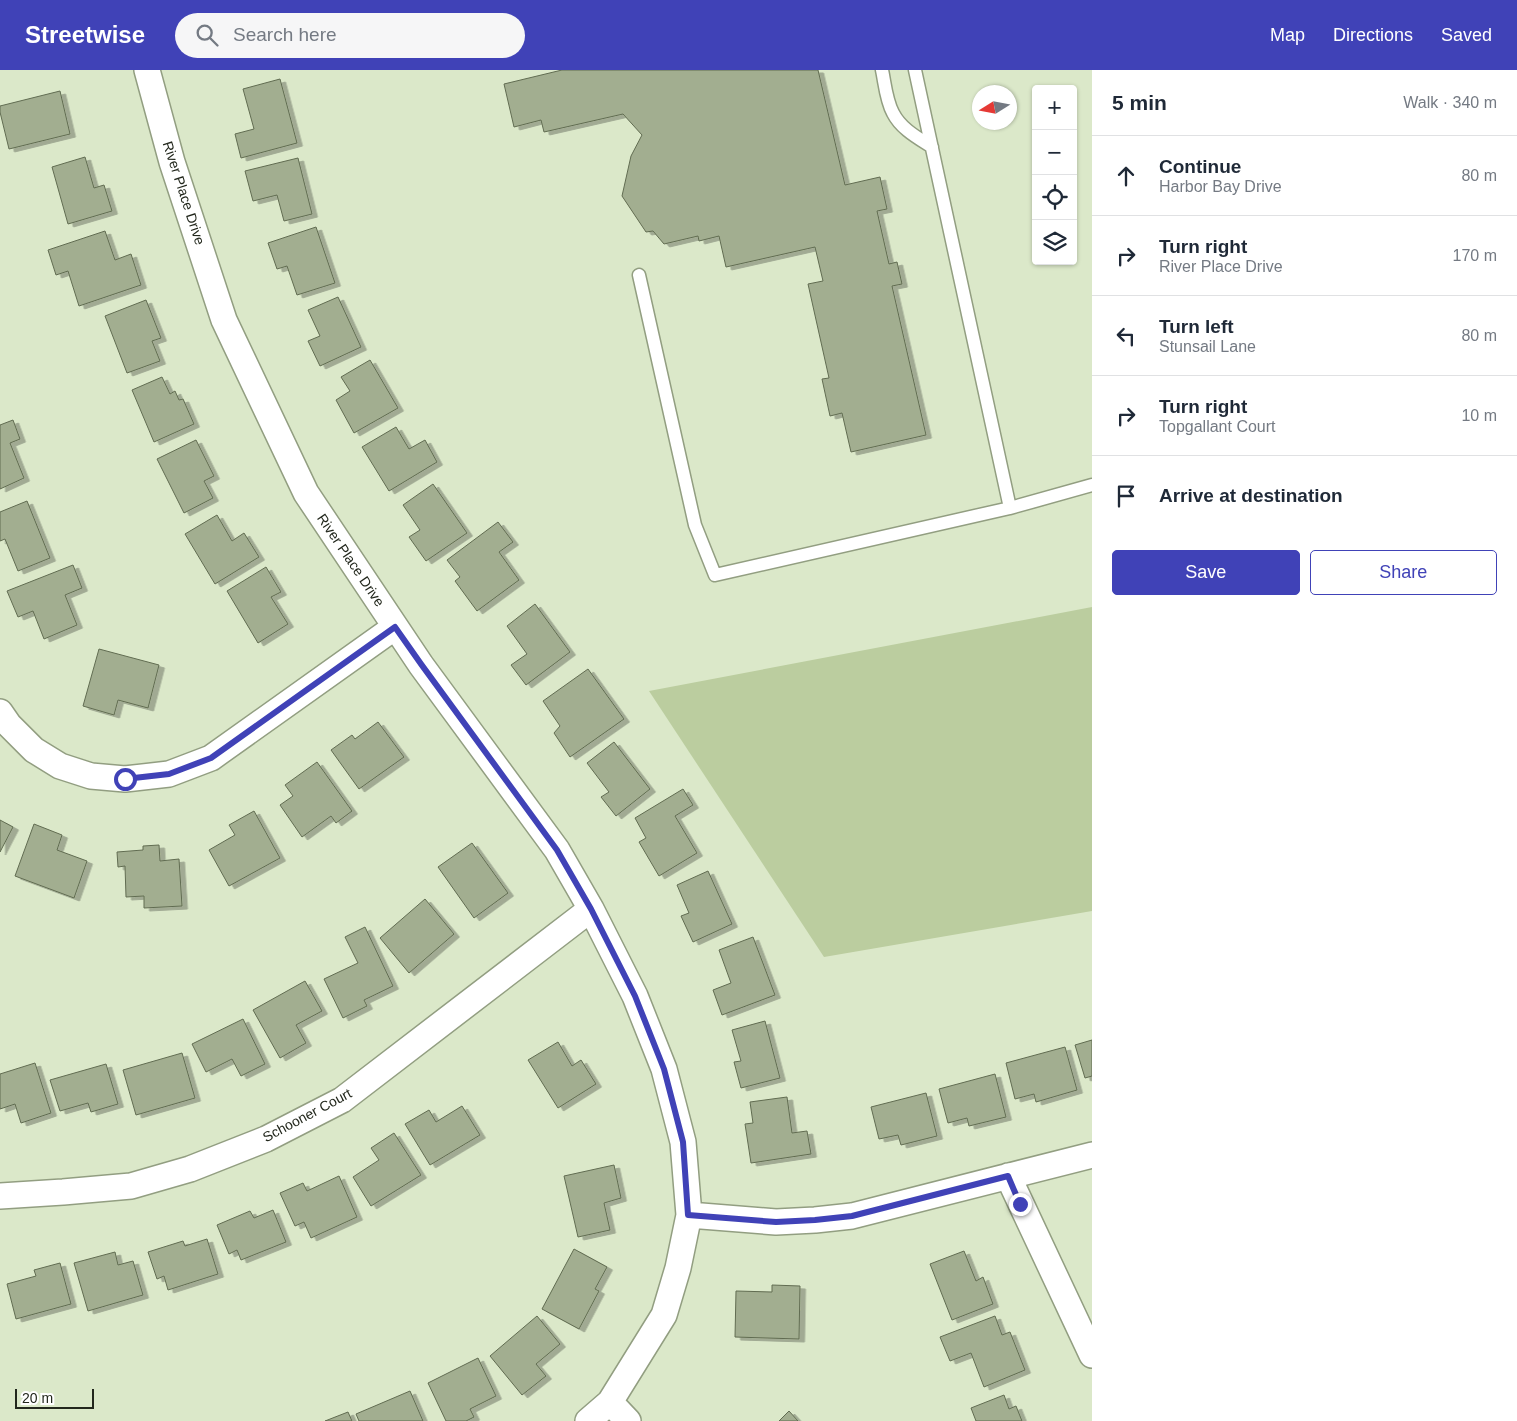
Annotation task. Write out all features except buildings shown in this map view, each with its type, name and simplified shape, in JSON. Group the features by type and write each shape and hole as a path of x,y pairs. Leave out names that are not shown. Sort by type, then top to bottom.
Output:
{"street":[{"name":"River Place Drive","path":"148,70 172,162 224,320 306,493 421,664 557,850 591,909 635,996 664,1069 683,1142 688,1215 678,1268 664,1315 610,1402 588,1421"},
{"path":"0,712 9,725 34,750 60,766 91,776 125,779 169,774 211,758 395,627"},
{"name":"Schooner Court","path":"0,1196 131,1186 190,1169 266,1139 342,1100 591,909"},
{"path":"688,1215 776,1222 852,1216 1092,1155"},
{"path":"1008,1176 1092,1355"},
{"path":"610,1402 628,1421"}],"lane":[{"path":"882,70 892,113 909,132 932,147"},
{"path":"915,70 1010,508"},
{"path":"639,275 695,525 716,575 1010,508 1092,486"}],"green space":[{"path":"1092,607 1092,911 824,957 649,691"}],"route":[{"path":"125,779 169,774 211,758 395,627 557,850 591,909 635,996 664,1069 683,1142 688,1215 776,1222 852,1216 1008,1176 1020,1204"}]}
